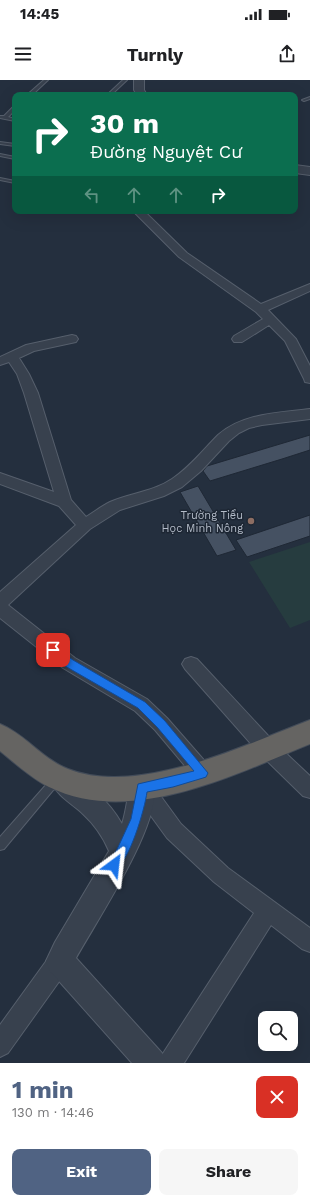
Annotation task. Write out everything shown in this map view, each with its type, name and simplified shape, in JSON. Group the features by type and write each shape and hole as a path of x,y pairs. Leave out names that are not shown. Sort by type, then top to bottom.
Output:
{"highway":[{"path":"0,736 58,778 69,783 90,788 119,789 173,782 203,773 310,732"}],"street":[{"path":"139,80 140,92"},
{"path":"298,169 310,171"},
{"path":"141,214 183,255 260,308 271,318 290,338 310,379"},
{"path":"260,308 310,287"},
{"path":"238,339 271,318"},
{"path":"72,339 30,348 6,359 23,374 31,393 64,502 85,525"},
{"path":"0,602 85,525 115,506 159,492 178,483 228,434 245,424 262,420 310,414"},
{"path":"0,478 64,502"},
{"path":"0,608 69,663 141,705 161,724 203,773"},
{"path":"191,664 267,748 310,789"},
{"path":"58,778 90,802 102,814 115,834 122,851"},
{"path":"0,1045 60,960 122,851 136,819 142,787"},
{"path":"142,787 174,831 221,875 310,941"},
{"path":"170,1063 268,910"},
{"path":"60,960 152,1063"}],"lane":[{"path":"32,92 46,80"},
{"path":"112,92 125,80"},
{"path":"304,100 310,98"},
{"path":"2,117 12,110"},
{"path":"2,117 12,119"},
{"path":"0,142 12,144"},
{"path":"0,155 12,157"},
{"path":"0,179 12,181"},
{"path":"0,845 58,778"}],"green space":[{"path":"310,542 310,620 290,628 249,562"}],"building":[{"path":"310,435 310,450 210,481 203,471 207,466"},
{"path":"198,486 236,550 217,556 180,492"},
{"path":"310,515 310,536 247,557 236,540"}],"place":[{"name":"Trường Tiểu Học Minh Nông","path":"251,521"}],"route":[{"path":"53,650 89,676 141,705 161,724 203,773 173,782 142,787 142,795 136,819 124,848 114,865"}]}
